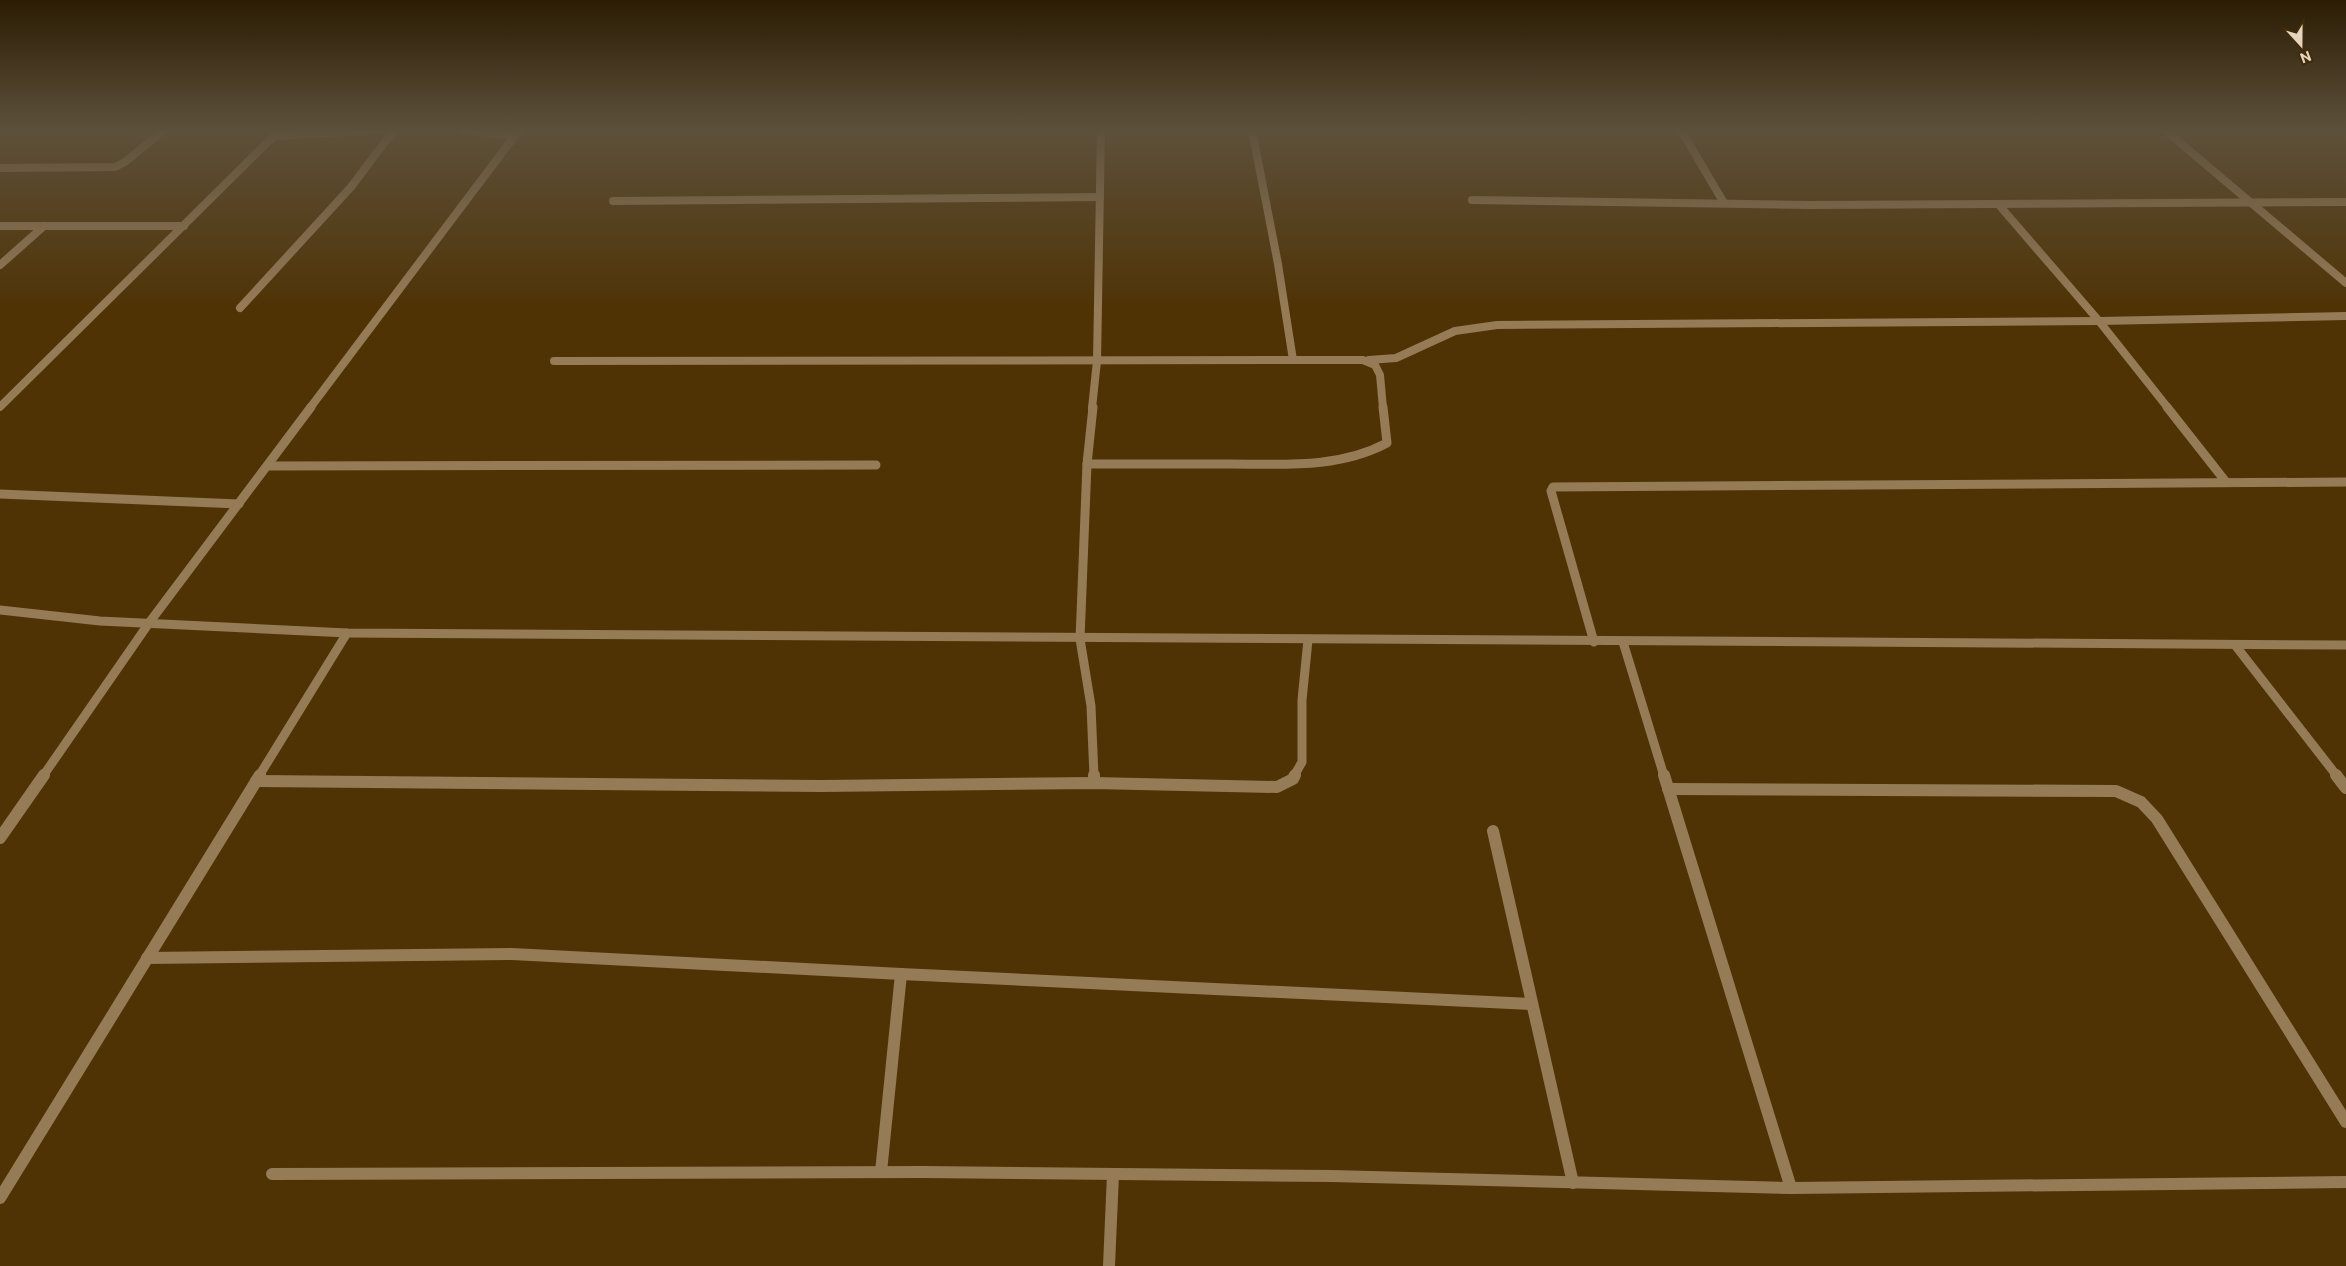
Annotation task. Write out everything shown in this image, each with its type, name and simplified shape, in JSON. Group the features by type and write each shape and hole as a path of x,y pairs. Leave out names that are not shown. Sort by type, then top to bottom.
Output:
{"street":[{"path":"0,407 221,189"},
{"path":"240,308 349,189"},
{"path":"0,838 149,623 475,189"},
{"path":"1094,783 1091,706 1080,639 1087,464 1097,361 1100,189"},
{"path":"1263,189 1278,264 1293,360"},
{"path":"1716,189 1724,203"},
{"path":"2233,189 2346,283"},
{"path":"613,201 1100,197"},
{"path":"1472,200 1999,205 2247,201 2346,202"},
{"path":"1999,205 2099,321 2226,482"},
{"path":"0,226 184,226"},
{"path":"0,265 44,226"},
{"path":"554,361 1391,360 1401,358 1454,331 1487,326 1540,324 2099,321 2346,316"},
{"path":"1087,464 1299,464 1351,458 1374,452 1387,443 1380,375 1376,365 1363,360"},
{"path":"268,466 876,465"},
{"path":"1594,642 1551,491 1554,487 2346,482"},
{"path":"0,494 239,504"},
{"path":"0,610 149,623 347,633 1080,639 2346,645"},
{"path":"0,1198 347,633"},
{"path":"256,781 822,786 1094,783 1277,787 1293,779 1302,762 1302,700 1308,640"},
{"path":"1623,642 1791,1188"},
{"path":"2236,645 2346,788"},
{"path":"1668,789 2116,791 2141,802 2157,819 2346,1122"},
{"path":"1493,831 1573,1183"},
{"path":"147,958 512,954 1532,1004"},
{"path":"881,1172 901,974"},
{"path":"272,1174 881,1172 1331,1176 1791,1188 2346,1182"},
{"path":"1109,1266 1113,1174"}]}
